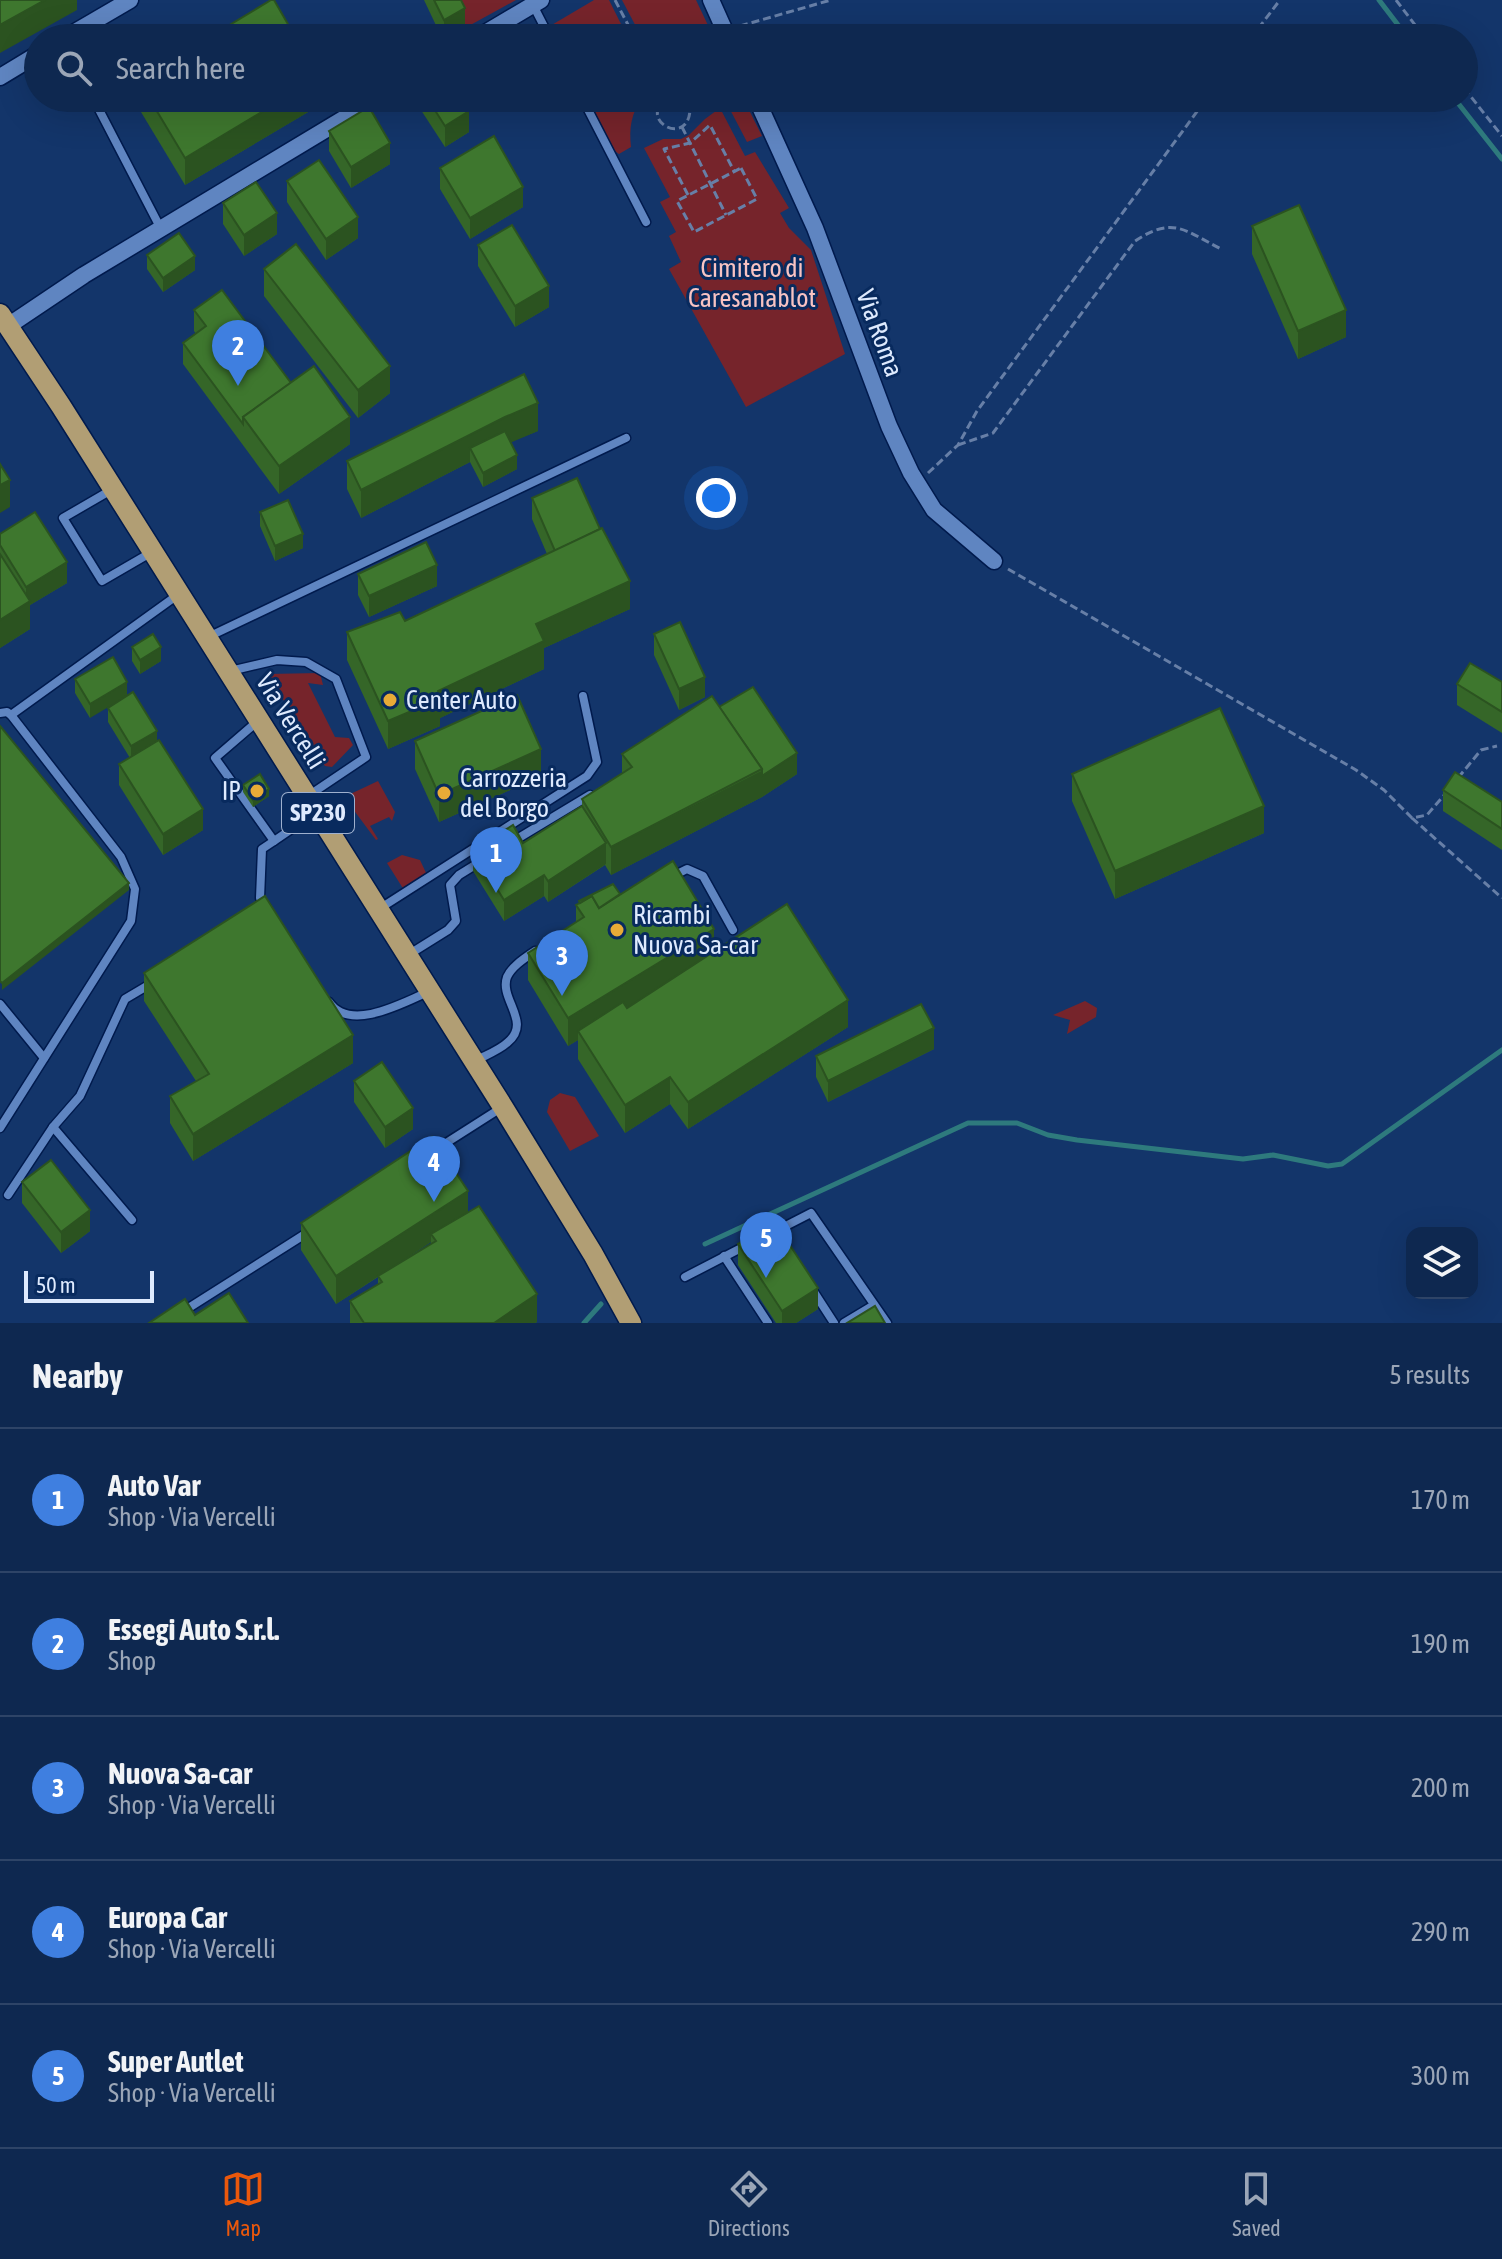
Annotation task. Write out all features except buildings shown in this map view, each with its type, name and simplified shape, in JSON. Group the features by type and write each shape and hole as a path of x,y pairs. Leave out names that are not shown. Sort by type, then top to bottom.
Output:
{"main road":[{"name":"Via Vercelli","path":"4,320 475,1062 593,1254 631,1323"}],"street":[{"path":"89,24 130,0"},
{"path":"711,0 722,24"},
{"path":"500,24 537,2"},
{"path":"0,77 24,62"},
{"path":"4,320 355,112"},
{"name":"Via Roma","path":"762,112 815,228 889,426 918,485 934,510 994,561"}],"lane":[{"path":"537,2 545,24"},
{"path":"100,112 161,229"},
{"path":"589,112 646,222"},
{"path":"208,638 626,438"},
{"path":"113,489 63,518 102,581 153,552"},
{"path":"11,715 180,594"},
{"path":"229,671 277,660 306,662 336,679 366,757 262,849 260,898 269,911 256,919"},
{"path":"378,909 587,776 597,762 583,696"},
{"path":"0,713 11,715 121,857 135,889 131,921 0,1128"},
{"path":"260,720 215,758 274,841"},
{"path":"500,850 594,792"},
{"path":"407,955 448,930 456,921 450,885 459,875 486,858"},
{"path":"663,880 687,869 703,876 733,930"},
{"path":"475,1062 509,1042 516,1032 517,1019 506,985 508,975 520,962 544,946"},
{"path":"8,1195 53,1127 80,1096 125,999 164,975"},
{"path":"325,996 333,1008 358,1017 392,1008 430,991"},
{"path":"0,1004 44,1058"},
{"path":"423,1159 503,1107"},
{"path":"53,1127 132,1220"},
{"path":"762,1238 811,1213 887,1323"},
{"path":"165,1323 319,1225"},
{"path":"775,1231 783,1244"},
{"path":"685,1277 750,1244"},
{"path":"724,1256 768,1323"},
{"path":"809,1284 834,1323"},
{"path":"844,1323 874,1305"}],"path":[{"path":"615,0 628,24"},
{"path":"757,24 831,0"},
{"path":"1262,24 1280,0"},
{"path":"1396,0 1414,24"},
{"path":"1478,106 1502,136"},
{"path":"658,112 658,119 666,127 682,127"},
{"path":"682,127 690,112"},
{"path":"918,485 958,445 977,411 1197,112"},
{"path":"688,195 664,149 690,143 710,125 734,171"},
{"path":"682,127 726,215"},
{"path":"741,168 757,199 694,232 677,201 734,171 741,168"},
{"path":"958,445 993,433 1135,241 1155,228 1177,227 1221,249"},
{"path":"994,561 1356,770 1384,790 1502,898"},
{"path":"1412,818 1427,815 1481,750 1497,746"}],"green space":[{"path":"449,0 516,0 472,24 463,24"},
{"path":"594,0 609,0 621,24 553,24"},
{"path":"622,0 696,0 707,24 635,24"},
{"path":"593,112 634,112 631,147 619,154 612,149"},
{"name":"Cimitero di Caresanablot","path":"715,112 722,112 745,156 755,152 789,208 780,213 789,228 811,250 845,354 746,407 669,269 681,262 669,236 676,232 660,202 670,197 644,148 663,139 681,139"},
{"path":"731,112 750,112 762,136 747,142"},
{"path":"320,673 323,685 308,683 335,737 349,738 353,745 332,767 325,766 267,674"},
{"path":"378,781 395,812 392,821 389,817 370,826 376,840 344,797"},
{"path":"402,855 420,860 427,875 404,890 387,863"},
{"path":"1085,1001 1097,1008 1096,1017 1067,1034 1070,1020 1053,1015"},
{"path":"560,1093 575,1097 599,1136 570,1151 547,1112 550,1100"}],"waterway":[{"path":"1379,0 1397,24"},
{"path":"1465,112 1502,159"},
{"path":"705,1244 968,1123 1017,1123 1048,1135 1077,1140 1243,1159 1273,1155 1328,1166 1342,1164 1502,1050"},
{"path":"584,1323 601,1304"}],"place":[{"name":"Essegi Auto S.r.l.","path":"238,386"},
{"name":"Center Auto","path":"390,700"},
{"name":"IP","path":"257,791"},
{"name":"Carrozzeria del Borgo","path":"444,793"},
{"name":"Auto Var","path":"496,893"},
{"name":"Ricambi Nuova Sa-car","path":"617,930"},
{"name":"Nuova Sa-car","path":"562,996"},
{"name":"Europa Car","path":"434,1202"},
{"name":"Super Autlet","path":"766,1278"}]}
